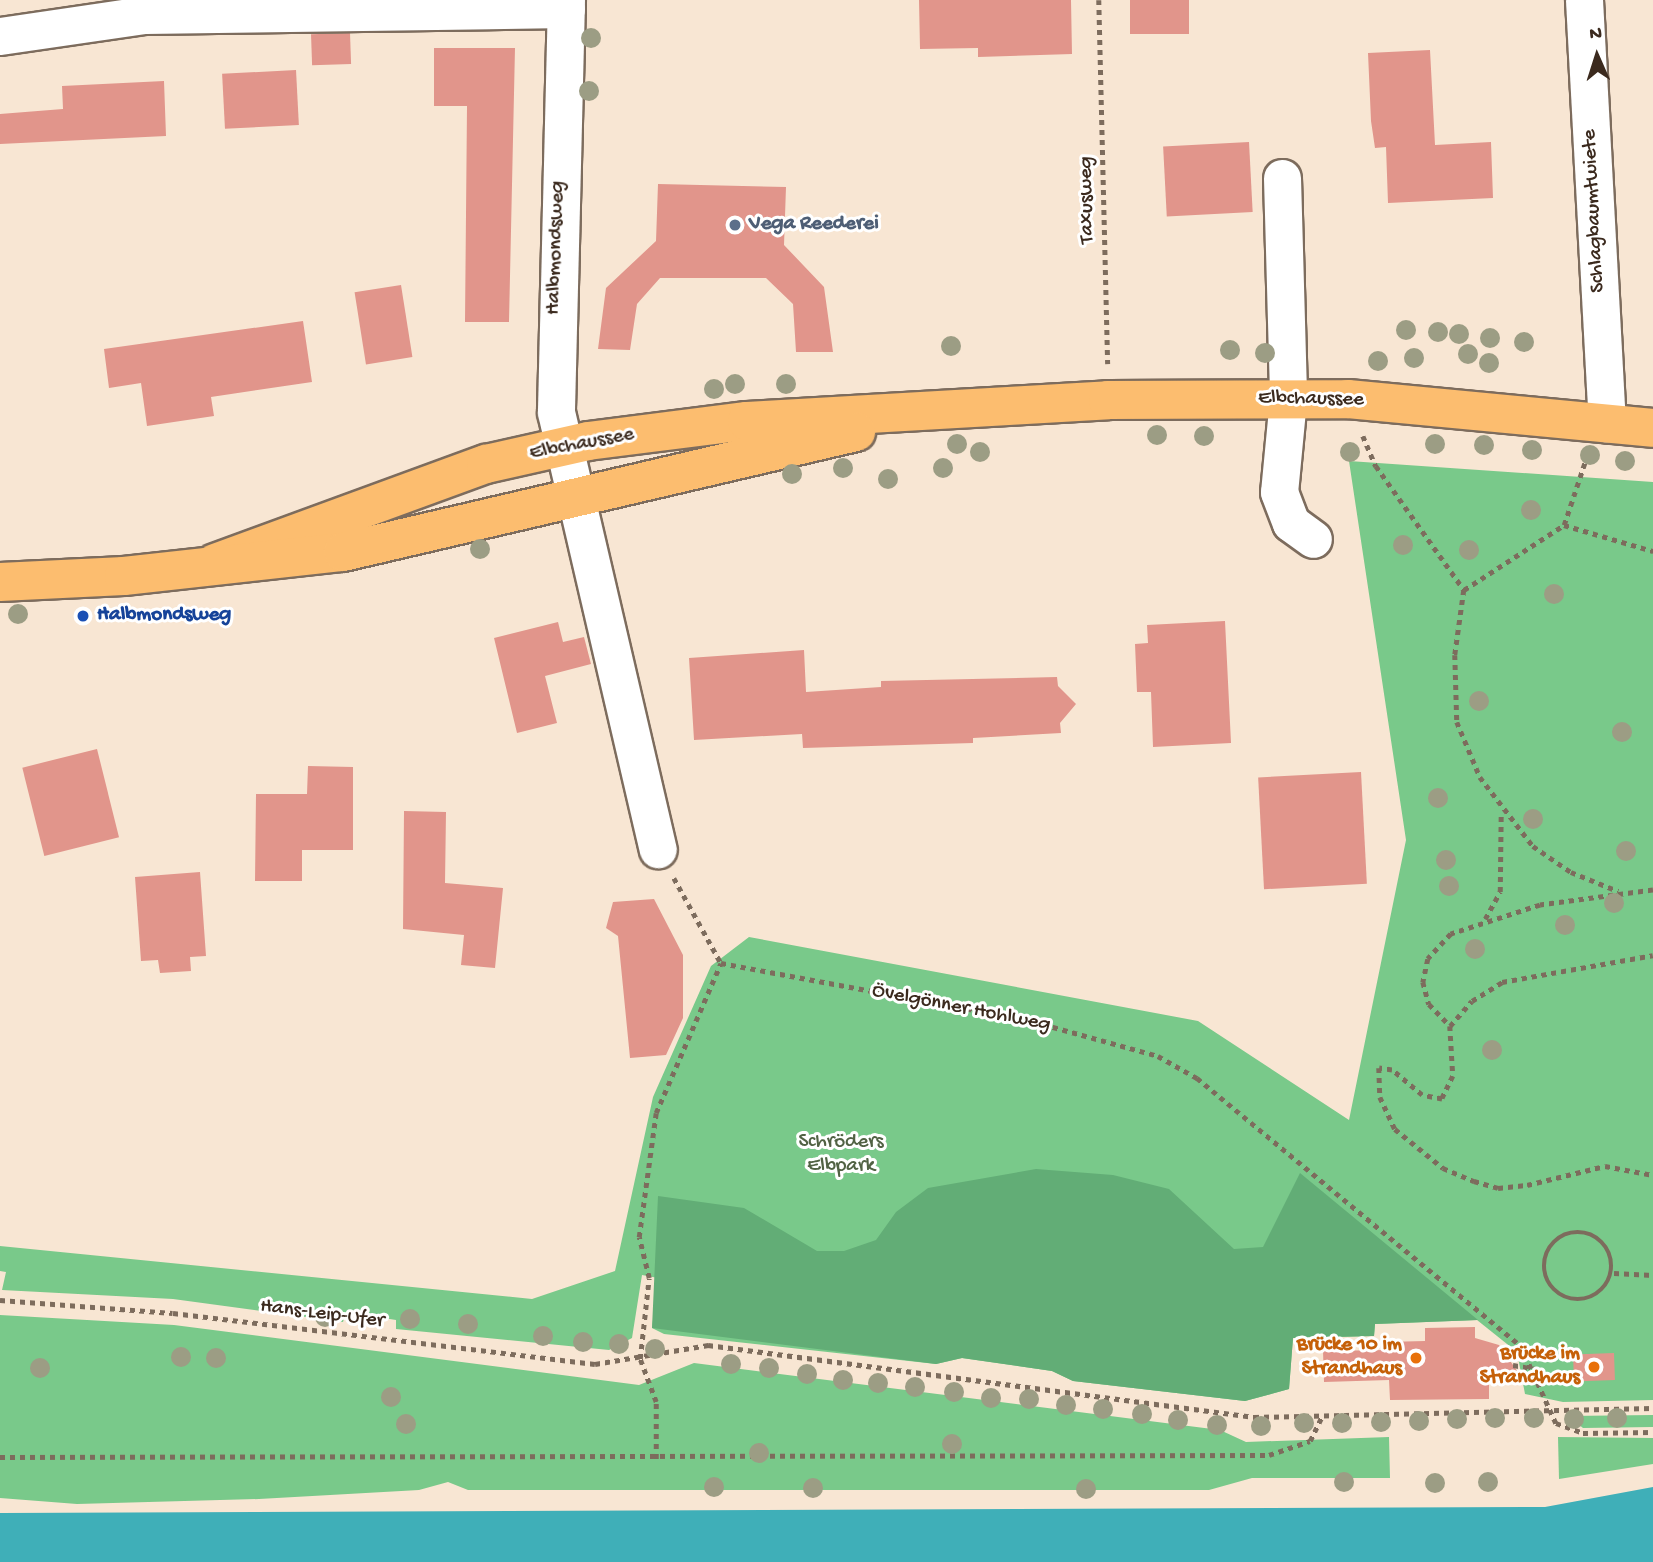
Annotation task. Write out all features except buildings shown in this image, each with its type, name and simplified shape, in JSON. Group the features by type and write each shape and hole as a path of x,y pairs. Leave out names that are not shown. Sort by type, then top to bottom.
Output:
{"main road":[{"name":"Elbchaussee","path":"215,563 422,482 562,447 747,421 1108,400 1348,399 1653,428"},
{"name":"Elbchaussee","path":"0,582 124,576 215,563 343,552 573,495 967,409"}],"street":[{"name":"Schlagbaumtwiete","path":"1584,0 1599,422"},
{"path":"0,36 144,15 566,4"},
{"name":"Halbmondsweg","path":"566,4 553,354 562,447 573,495"},
{"path":"1282,178 1288,399 1279,492 1291,523 1314,539"},
{"path":"573,495 658,849"}],"path":[{"name":"Taxusweg","path":"1099,0 1108,400"},
{"path":"1348,399 1376,466 1464,590 1455,655 1457,722 1501,811 1533,846 1571,872 1619,891"},
{"path":"1464,590 1564,525 1599,422"},
{"path":"1564,525 1653,551"},
{"path":"1485,919 1500,892 1501,811"},
{"path":"656,1459 656,1402 640,1359 649,1278 639,1237 656,1112 721,963 658,849"},
{"path":"1653,890 1619,891 1485,919 1451,933 1427,959 1423,982 1429,1004 1450,1026 1453,1076 1442,1099 1422,1095 1392,1070 1379,1068 1381,1097 1395,1129 1444,1168 1497,1188 1605,1166 1653,1174"},
{"path":"1450,1026 1472,1001 1502,982 1653,955"},
{"name":"Övelgönner Hohlweg","path":"721,963 1024,1019 1158,1056 1197,1078 1333,1184 1505,1331 1536,1370 1550,1410"},
{"path":"1614,1273 1596,1234 1558,1239 1546,1252 1542,1270 1548,1286 1577,1298 1589,1298 1614,1273 1653,1275"},
{"name":"Hans-Leip-Ufer","path":"0,1300 173,1313 595,1364 640,1359 708,1345 1254,1417 1653,1408"},
{"path":"1513,1365 1536,1370"},
{"path":"1550,1410 1567,1430 1653,1432"},
{"path":"0,1457 656,1459 1269,1455 1310,1441 1322,1416"}],"green space":[{"name":"Schröders Elbpark","path":"1349,461 1653,482 1653,1400 1563,1402 1525,1394 1517,1352 1477,1320 1375,1324 1374,1336 1293,1338 1289,1389 1245,1401 1073,1381 1052,1371 962,1358 936,1364 664,1334 652,1328 658,1278 642,1275 632,1338 609,1350 396,1329 396,1320 346,1312 343,1322 173,1299 2,1290 6,1272 0,1271 0,1246 532,1299 615,1271 653,1097 711,966 749,937 1198,1021 1349,1120 1406,840"},
{"path":"1036,1169 1113,1175 1169,1189 1234,1249 1263,1247 1300,1173 1478,1320 1375,1324 1374,1336 1293,1338 1289,1389 1245,1401 1073,1381 1052,1371 962,1358 936,1364 652,1328 658,1196 744,1208 817,1251 844,1251 876,1240 896,1212 928,1188"},
{"path":"0,1315 174,1325 639,1385 694,1363 1220,1430 1246,1442 1389,1437 1390,1478 1252,1478 1209,1490 468,1490 448,1482 419,1490 259,1499 77,1504 0,1498"},
{"path":"1653,1415 1653,1427 1583,1428 1568,1416"},
{"path":"1558,1437 1653,1438 1653,1464 1559,1479"}],"water":[{"path":"1653,1487 1653,1562 0,1562 0,1513 1545,1507"}],"place":[{"name":"Vega Reederei","path":"735,225"},
{"name":"Halbmondsweg","path":"83,616"},
{"name":"Brücke 10 im Strandhaus","path":"1416,1358"},
{"name":"Brücke im Strandhaus","path":"1594,1367"}]}
